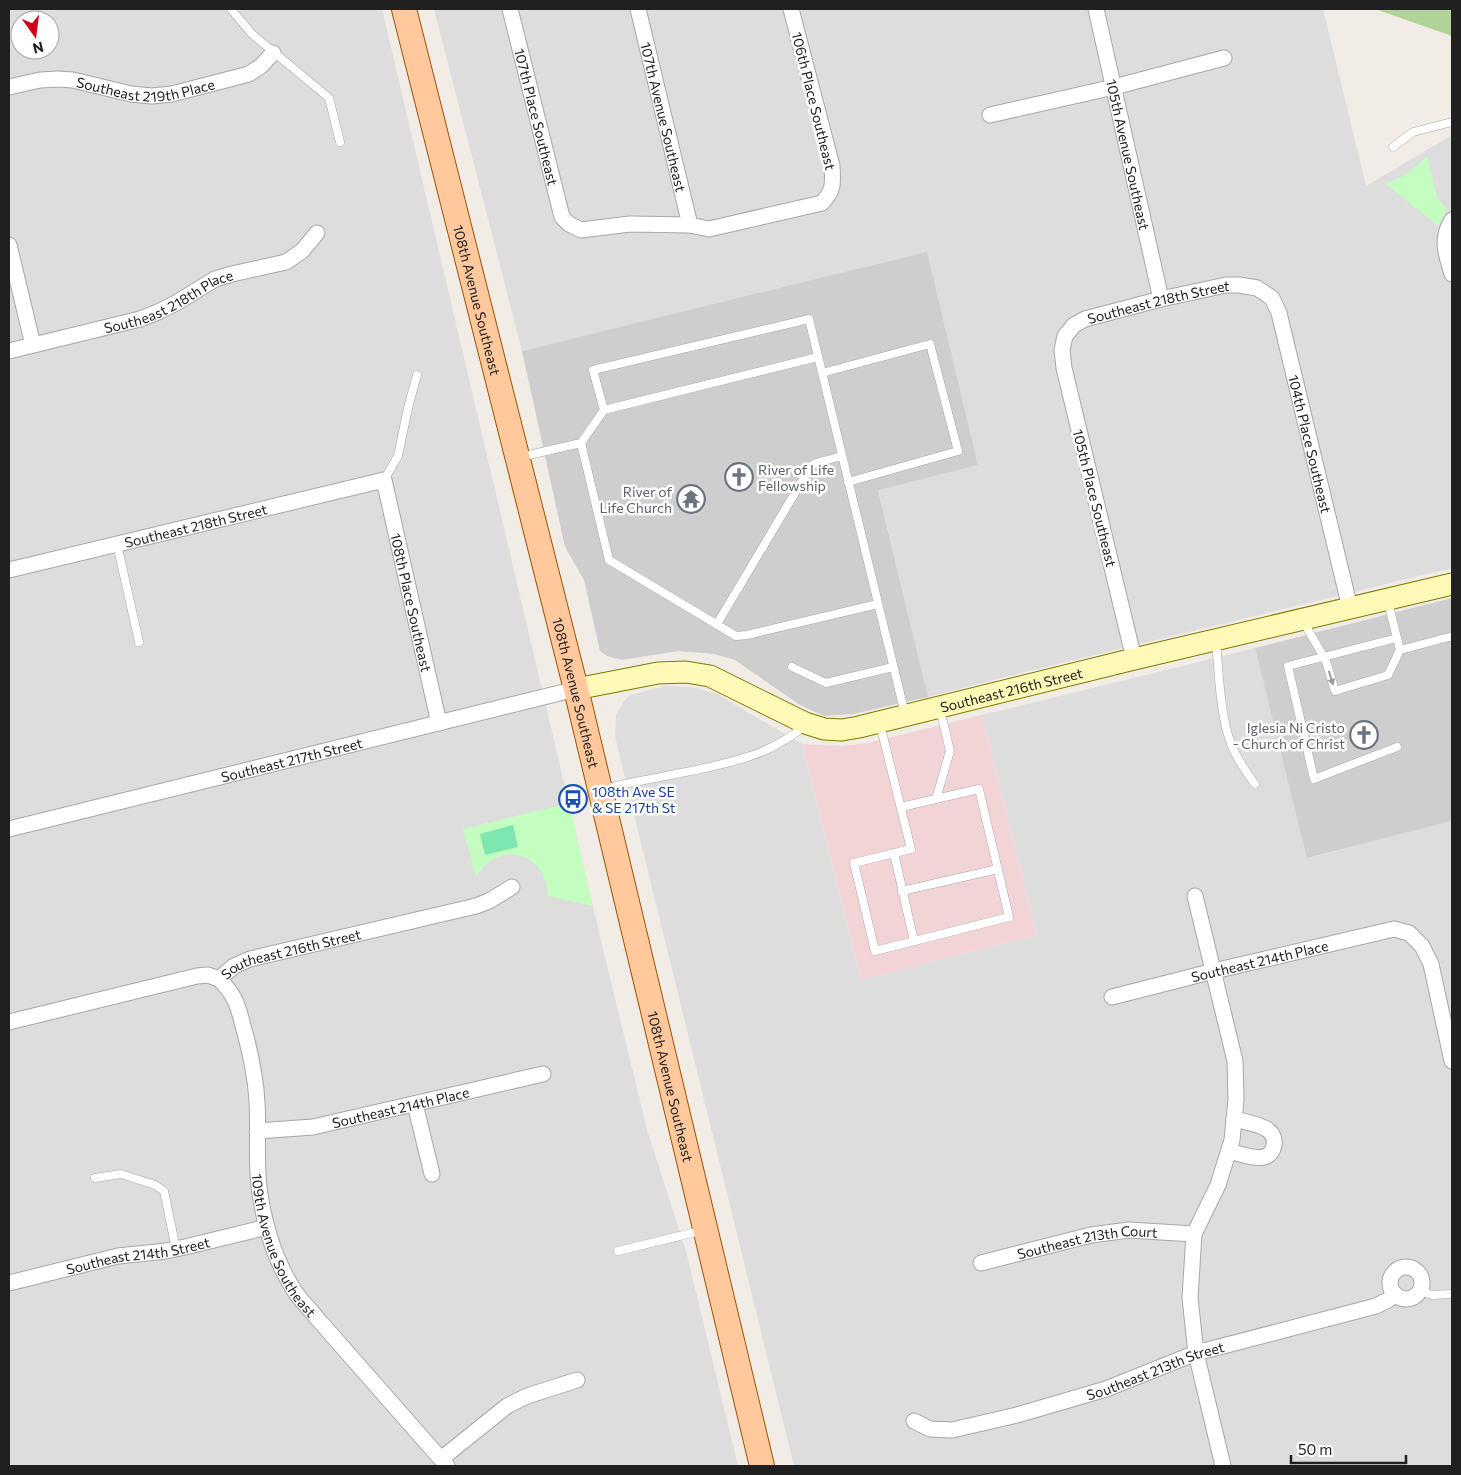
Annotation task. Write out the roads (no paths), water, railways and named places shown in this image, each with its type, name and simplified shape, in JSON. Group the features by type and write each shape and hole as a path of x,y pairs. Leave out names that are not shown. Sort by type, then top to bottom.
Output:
{"main road":[{"name":"108th Avenue Southeast","path":"404,9 576,689 762,1466"}],"street":[{"name":"107th Place Southeast","path":"510,9 562,216 568,224 581,230 630,224 690,225"},
{"name":"107th Avenue Southeast","path":"638,9 690,225"},
{"name":"106th Place Southeast","path":"690,225 709,229 822,203 830,194 833,181 832,166 791,9"},
{"name":"105th Avenue Southeast","path":"1096,9 1161,299"},
{"name":"Southeast 219th Place","path":"9,87 40,80 58,79 73,80 131,94 152,96 172,94 249,74 261,66 273,53"},
{"path":"990,115 1114,87 1224,58"},
{"path":"1452,220 1444,236 1452,274"},
{"name":"Southeast 218th Place","path":"9,351 140,319 176,303 215,279 286,262 302,251 317,233"},
{"path":"9,245 34,345"},
{"name":"Southeast 218th Street","path":"1065,336 1074,325 1086,319 1161,299 1226,285 1257,288"},
{"name":"104th Place Southeast","path":"1257,288 1272,298 1279,313 1350,608"},
{"name":"105th Place Southeast","path":"1065,336 1062,350 1064,368 1134,659"},
{"name":"Southeast 218th Street","path":"9,570 384,480"},
{"name":"108th Place Southeast","path":"384,480 439,723"},
{"name":"Southeast 216th Street","path":"576,689 658,673 686,672 710,676 807,723 824,729 842,730 1452,584"},
{"name":"Southeast 217th Street","path":"9,830 576,689"},
{"name":"Southeast 216th Street","path":"9,1022 197,976 219,979 234,966 250,959 476,906 489,901 512,886"},
{"path":"1195,896 1235,1061 1236,1100 1232,1140 1218,1184 1194,1234 1190,1298 1196,1353 1223,1466"},
{"name":"Southeast 214th Place","path":"1112,997 1214,970 1394,929 1409,933 1422,946 1431,964 1452,1061"},
{"name":"109th Avenue Southeast","path":"219,979 230,989 236,1000 256,1080 260,1194 267,1227 281,1268 295,1292 444,1463"},
{"name":"Southeast 214th Place","path":"258,1131 313,1127 543,1074"},
{"path":"414,1104 432,1174"},
{"path":"1229,1151 1261,1158 1267,1156 1274,1146 1272,1134 1267,1129 1234,1119"},
{"name":"Southeast 214th Street","path":"9,1283 118,1256 176,1249 267,1227"},
{"name":"Southeast 213th Court","path":"981,1262 1091,1235 1129,1230 1194,1234"},
{"path":"1407,1266 1417,1270 1421,1275 1423,1286 1421,1291 1409,1299 1404,1299 1395,1294 1390,1284 1392,1274 1396,1269 1407,1266"},
{"name":"Southeast 213th Street","path":"914,1421 930,1429 952,1430 1017,1415 1106,1389 1196,1353 1376,1306 1395,1294"},
{"path":"444,1463 508,1406 527,1396 577,1380"}],"lane":[{"path":"231,9 252,34 329,98 340,142"},
{"path":"1393,147 1412,132 1452,122"},
{"path":"604,410 593,370 809,319 905,716"},
{"path":"822,373 930,344 958,451 848,482"},
{"path":"518,457 581,443 604,410 818,357"},
{"path":"384,480 398,456 417,375"},
{"path":"581,443 609,560 736,636 878,604"},
{"path":"717,624 811,466 816,462 842,456"},
{"path":"117,544 139,642"},
{"path":"1302,619 1326,661 1335,691 1388,675 1400,650 1387,599"},
{"path":"1400,650 1449,637"},
{"path":"1397,638 1288,666 1314,778 1397,747"},
{"path":"1216,640 1222,700 1231,745 1255,784"},
{"path":"792,667 826,684 893,667"},
{"path":"936,799 950,751 940,707"},
{"path":"879,722 911,849 854,863 875,951 1010,917 979,789 901,807"},
{"path":"600,789 711,767 752,756 775,747 807,723"},
{"path":"894,853 914,941"},
{"path":"902,891 998,869"},
{"path":"95,1178 121,1174 154,1185 164,1191 176,1249"},
{"path":"618,1251 706,1230"},
{"path":"1421,1291 1432,1294 1452,1294"}],"place":[{"name":"River of Life Fellowship","path":"739,477"},
{"name":"River of Life Church","path":"691,499"},
{"name":"Iglesia Ni Cristo - Church of Christ","path":"1364,735"},
{"name":"108th Ave SE & SE 217th St","path":"573,799"}]}
